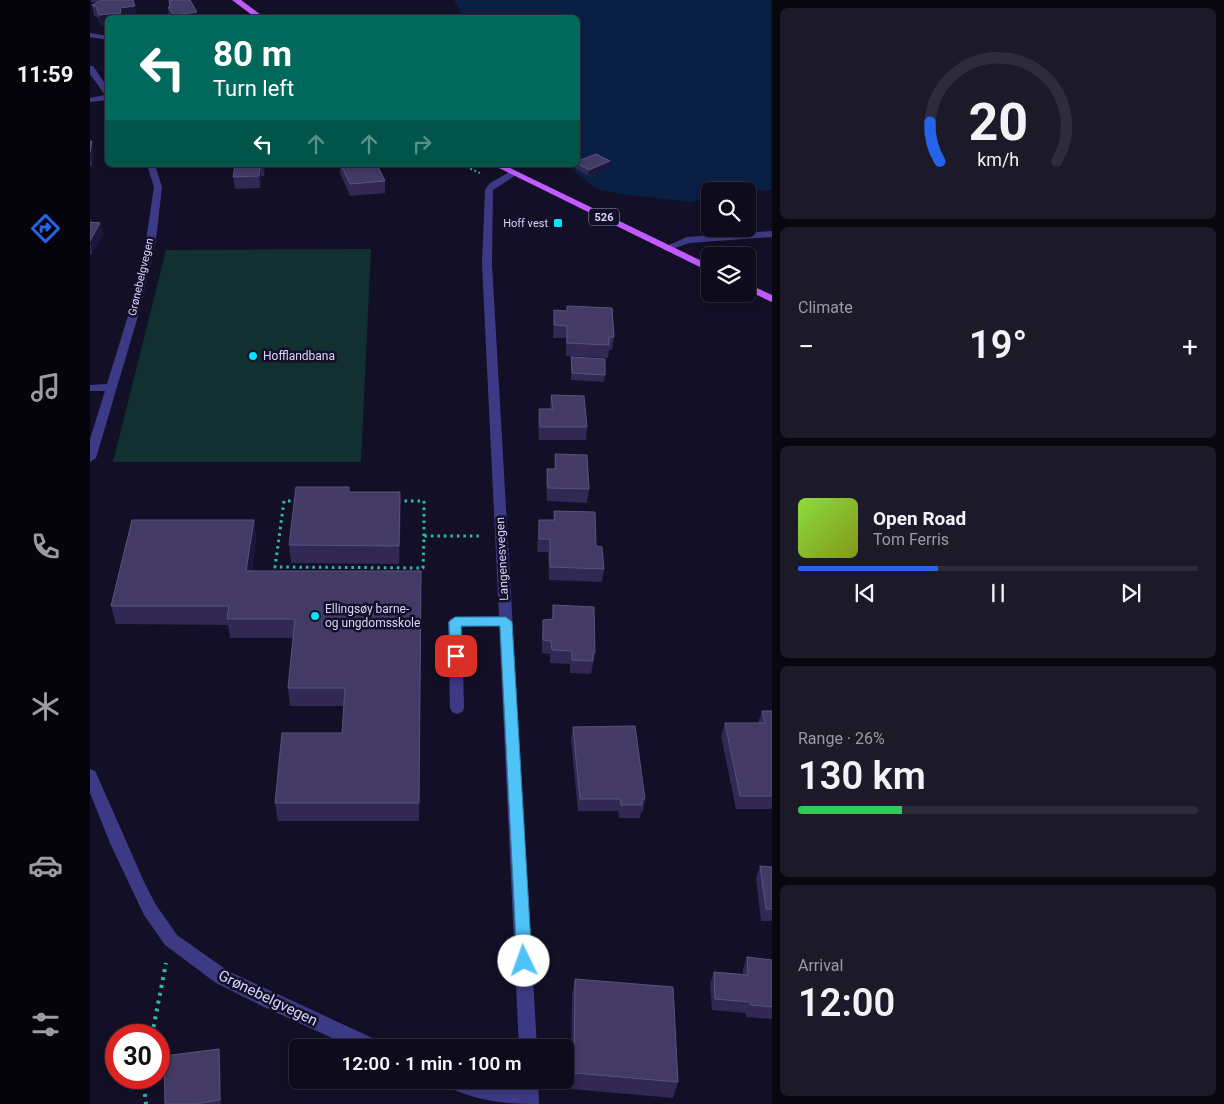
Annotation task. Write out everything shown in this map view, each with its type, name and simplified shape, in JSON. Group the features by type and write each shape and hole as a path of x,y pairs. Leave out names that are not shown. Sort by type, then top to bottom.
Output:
{"main road":[{"path":"236,0 258,15"},
{"name":"526","path":"501,167 701,265"},
{"path":"756,291 772,299"}],"street":[{"path":"90,35 105,38"},
{"path":"90,68 105,90"},
{"path":"90,100 105,96"},
{"name":"Grønebelgvegen","path":"90,458 133,316 151,240 158,187 152,167"},
{"name":"Langenesvegen","path":"513,173 492,185 488,198 487,264 528,1039"},
{"path":"667,248 687,240 772,234"},
{"path":"90,388 112,387"},
{"path":"458,708 455,622 506,622"},
{"name":"Grønebelgvegen","path":"90,775 139,889 150,910 171,940 222,977 355,1039"},
{"path":"476,1089 530,1102 529,1089"}],"path":[{"path":"302,501 284,501 275,567 423,568 424,501 396,501"},
{"path":"424,536 501,536"},
{"path":"154,1024 171,940"},
{"path":"144,1089 146,1104"}],"green space":[{"name":"Hofflandbana","path":"371,249 361,462 113,462 166,250"}],"water":[{"path":"454,0 771,0 771,190 756,190 756,182 701,182 701,199 691,202 621,194 597,189 570,167 580,167 580,15 462,15"}],"building":[{"path":"102,0 133,0 135,6 120,8 121,13 99,15 96,6 92,5"},
{"path":"169,0 190,0 197,12 174,15 168,7 170,7"},
{"path":"596,154 610,161 589,170 580,165 580,160"},
{"path":"235,167 260,167 259,176 233,177"},
{"path":"342,167 378,167 385,181 350,184"},
{"path":"90,222 100,223 90,241"},
{"path":"567,306 612,308 614,337 609,337 609,345 567,343 567,326 554,325 554,310 567,311"},
{"path":"571,357 605,359 605,375 572,373"},
{"path":"551,395 584,396 587,427 540,427 539,409 553,409"},
{"path":"555,454 587,455 589,489 548,488 547,469 556,469"},
{"path":"296,487 349,487 349,492 400,492 399,546 289,545"},
{"path":"554,511 595,512 596,546 602,547 604,569 550,567 550,539 539,539 539,520 555,520"},
{"path":"132,520 254,520 246,571 421,571 419,803 275,803 282,733 342,733 345,688 288,688 295,619 227,619 229,606 111,606"},
{"path":"553,605 594,607 595,653 593,653 593,661 572,660 572,651 552,650 551,641 543,640 543,620 553,619"},
{"path":"762,711 772,711 772,796 740,796 725,723 765,723"},
{"path":"635,726 645,799 642,799 642,805 621,805 620,799 580,799 573,727"},
{"path":"760,866 772,867 772,909 766,909"},
{"path":"747,957 772,960 772,1007 751,1005 750,1002 715,999 714,972 748,975"},
{"path":"575,979 673,987 678,1082 574,1073"},
{"path":"219,1049 220,1100 195,1104 165,1104 165,1089 170,1089 170,1055"}],"place":[{"name":"Hoff vest","path":"558,223"},
{"name":"Hofflandbana","path":"253,356"},
{"name":"Ellingsøy barne- og ungdomsskole","path":"315,616"}],"route":[{"path":"456,656 455,622 506,622 524,961"}]}
